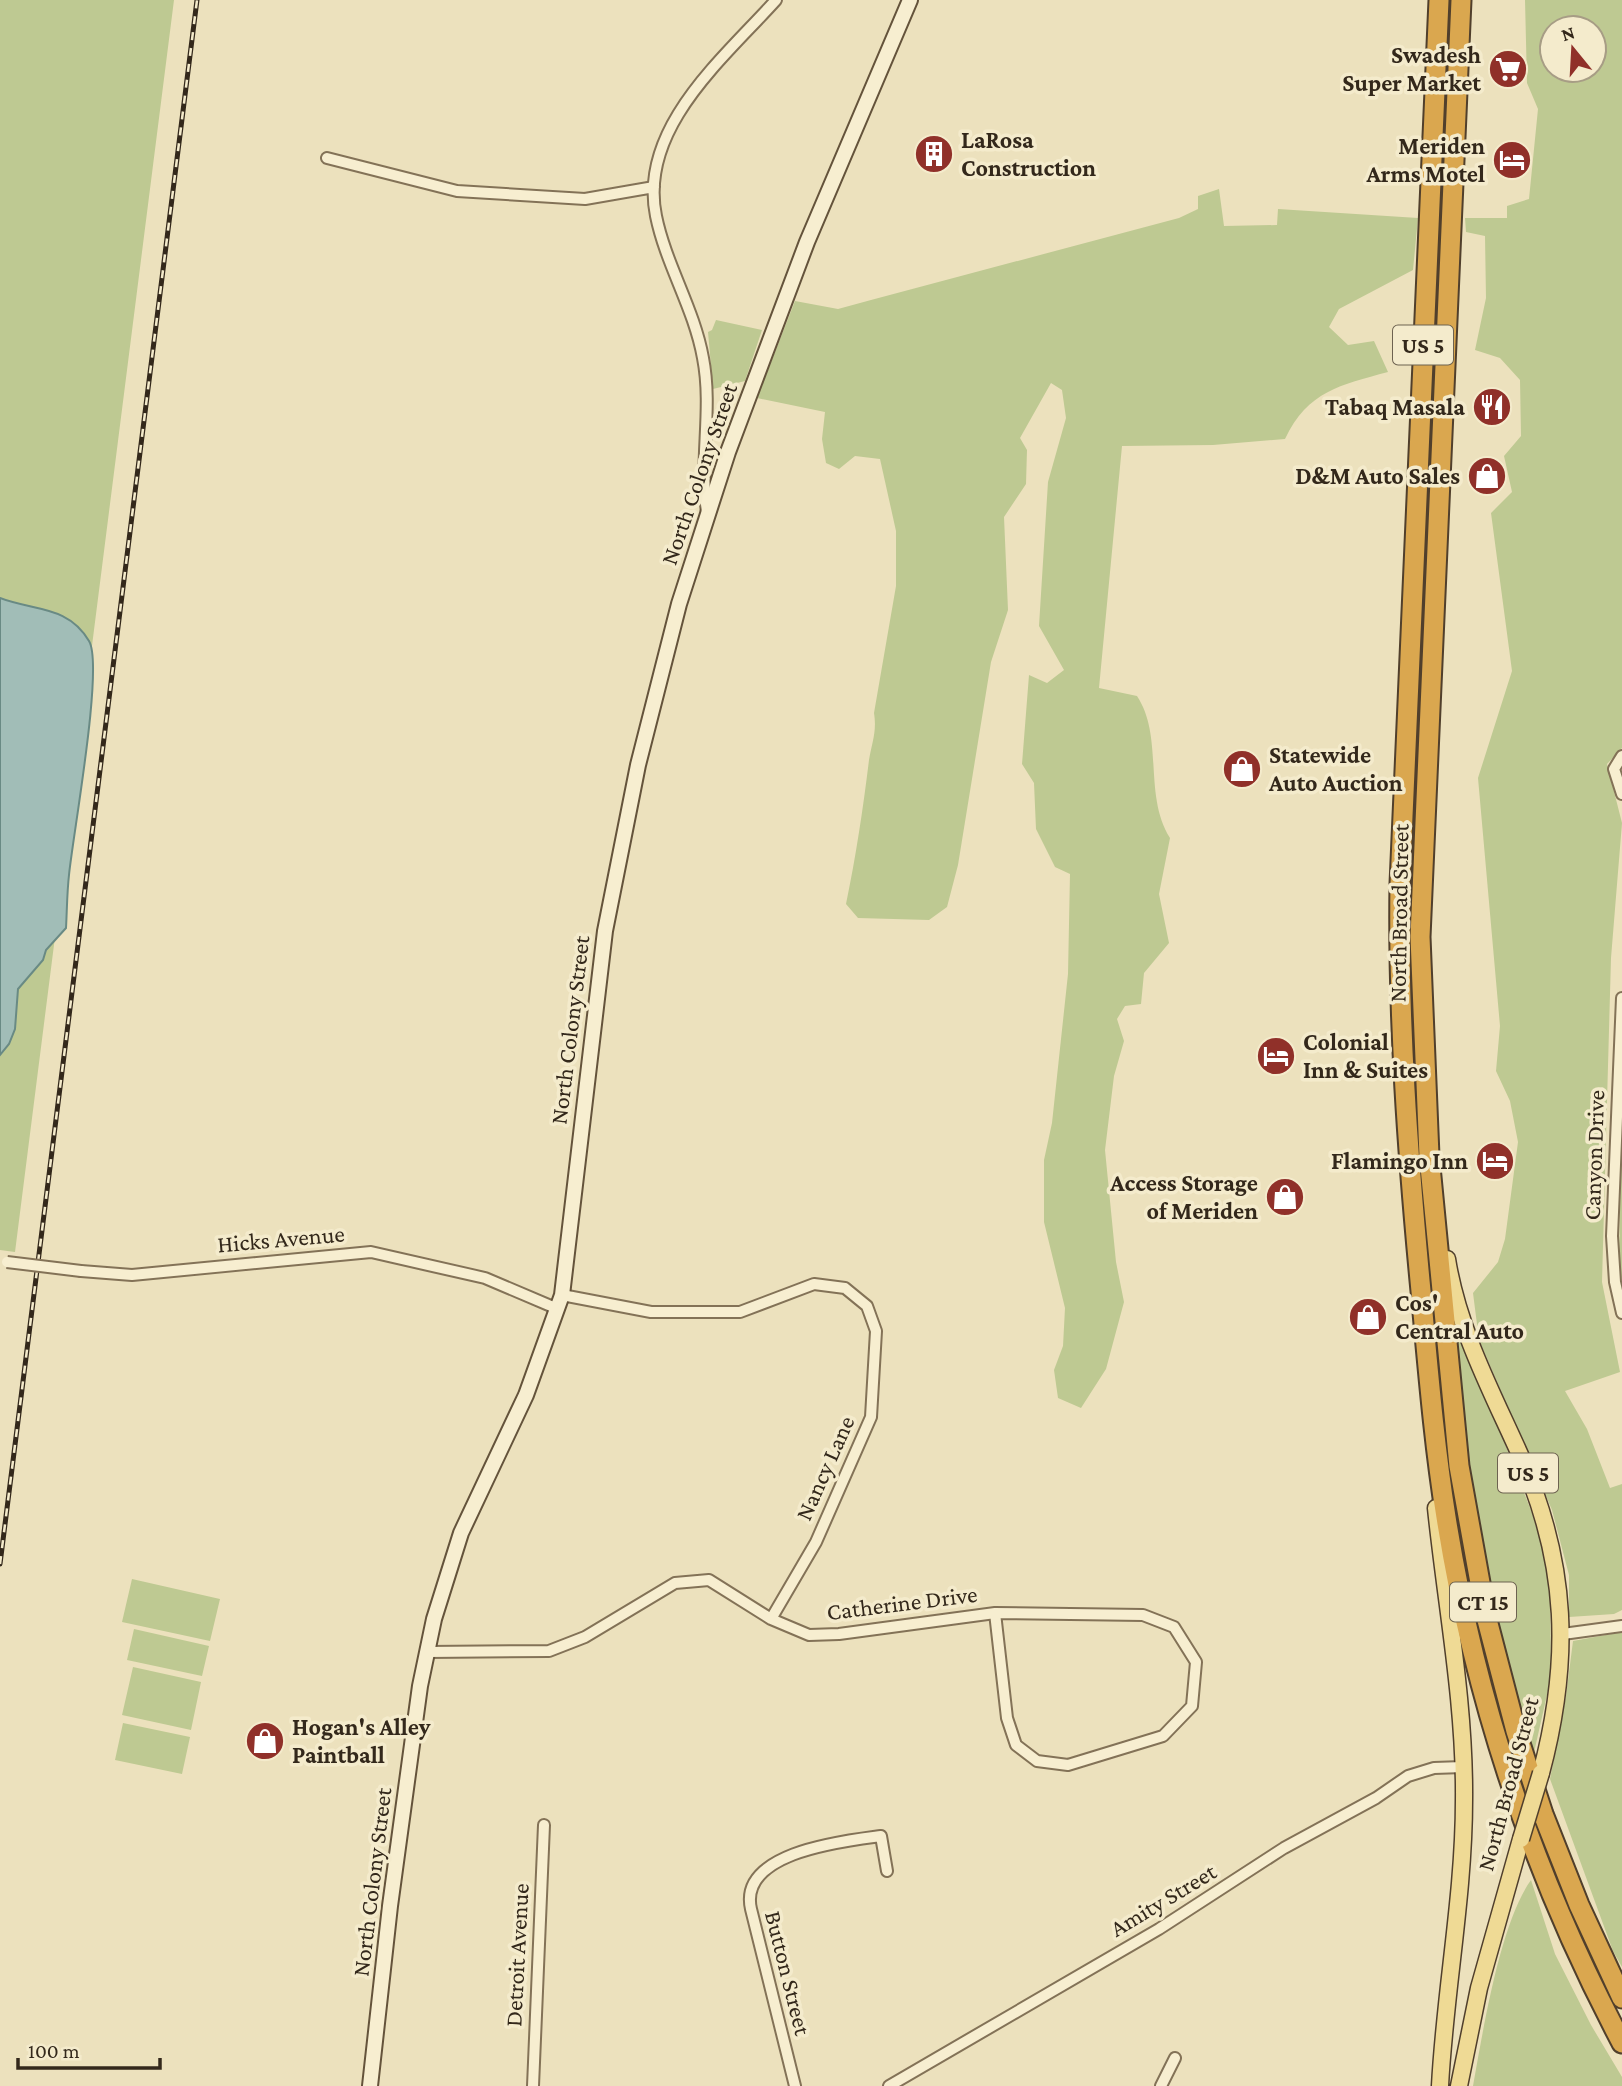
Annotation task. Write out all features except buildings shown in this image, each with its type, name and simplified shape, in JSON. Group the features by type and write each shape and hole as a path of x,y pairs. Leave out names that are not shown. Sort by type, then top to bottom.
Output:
{"highway":[{"name":"North Broad Street","path":"1439,0 1399,942 1403,1086 1439,1471"},
{"name":"North Broad Street","path":"1431,1184 1420,988 1425,795 1461,0"},
{"path":"1404,795 1425,795"},
{"name":"CT 15","path":"1431,1184 1460,1475 1492,1642 1543,1815 1579,1905 1622,1998"},
{"name":"CT 15","path":"1439,1471 1465,1619 1506,1769 1559,1913 1622,2043"}],"main road":[{"name":"North Colony Street","path":"370,2086 390,1906 427,1652 461,1533 524,1399 560,1302 605,931 638,765 679,604 707,512 807,242 910,0"},
{"name":"North Broad Street","path":"1431,1184 1441,1216 1452,1287 1461,1318 1544,1516 1557,1574 1563,1634 1555,1711 1541,1773 1472,2017 1459,2086"},
{"name":"North Broad Street","path":"1439,1471 1436,1507 1463,1767 1461,1880 1440,2086"},
{"path":"1446,2014 1472,2017"}],"street":[{"path":"707,512 703,485 707,388 704,358 655,214 654,187 663,142 688,98 776,0"},
{"path":"327,158 457,191 586,199 654,187"},
{"path":"1622,756 1614,769 1622,794"},
{"name":"Canyon Drive","path":"1622,998 1612,1236 1615,1282 1622,1313"},
{"name":"Hicks Avenue","path":"4,1261 132,1275 371,1252 485,1278 560,1302"},
{"name":"Nancy Lane","path":"560,1302 651,1312 740,1312 814,1283 845,1288 867,1306 876,1331 871,1417 816,1542 771,1619"},
{"name":"Catherine Drive","path":"427,1652 531,1652 558,1648 585,1637 675,1583 709,1580 771,1619 809,1634 829,1634 995,1613 1143,1615 1174,1627 1196,1662 1192,1706 1163,1736 1068,1765 1037,1761 1016,1745 1007,1718 995,1613"},
{"path":"1563,1634 1622,1626"},
{"name":"Amity Street","path":"889,2086 1159,1929 1283,1849 1376,1798 1408,1776 1434,1768 1463,1767"},
{"name":"Detroit Avenue","path":"533,2086 544,1825"},
{"name":"Button Street","path":"795,2086 749,1891 758,1878 798,1852 825,1844 881,1836 887,1871"},
{"path":"1161,2086 1175,2058"}],"green space":[{"path":"0,0 174,0 15,1252 0,1250"},
{"path":"1525,0 1622,0 1622,748 1607,764 1622,823 1611,958 1602,1282 1620,1372 1565,1391 1587,1429 1610,1488 1622,1484 1622,1610 1614,1614 1569,1617 1569,1575 1552,1510 1479,1340 1473,1293 1498,1262 1505,1239 1518,1142 1510,1101 1496,1071 1500,1026 1478,778 1512,671 1491,513 1512,492 1504,456 1521,436 1520,380 1500,358 1475,350 1486,298 1485,236 1466,232 1465,218 1507,218 1507,206 1529,199 1538,109 1527,83"},
{"path":"1219,189 1224,226 1277,225 1278,209 1418,218 1413,270 1339,309 1329,327 1348,345 1374,341 1388,372 1327,392 1304,410 1285,439 1213,445 1122,446 1099,688 1137,696 1150,729 1157,803 1170,838 1159,894 1169,943 1144,973 1141,1004 1125,1006 1117,1019 1124,1041 1114,1076 1105,1150 1116,1262 1124,1302 1106,1369 1081,1408 1058,1398 1054,1370 1063,1346 1065,1308 1044,1222 1044,1160 1052,1123 1068,974 1070,874 1055,867 1036,829 1034,783 1022,764 1029,675 1047,683 1064,670 1039,626 1048,482 1066,418 1062,390 1051,383 1020,438 1027,450 1026,484 1004,517 1008,610 991,662 958,865 947,907 929,920 858,918 846,904 896,586 896,531 880,459 855,456 839,469 826,463 822,439 825,412 757,398 795,301 838,309 1179,218 1198,209 1198,196"},
{"path":"716,320 762,330 745,381 713,389 708,332 712,330"},
{"path":"1622,1098 1622,1282 1619,1266"},
{"path":"1459,1327 1532,1513 1550,1573 1551,1677 1533,1757 1492,1613 1476,1528 1453,1330"},
{"path":"132,1579 220,1599 210,1641 122,1622"},
{"path":"134,1629 209,1646 202,1676 127,1660"},
{"path":"1622,1632 1622,1967 1613,1951 1550,1779 1566,1696 1573,1641"},
{"path":"133,1667 201,1682 191,1730 122,1715"},
{"path":"123,1723 190,1737 182,1774 115,1760"},
{"path":"1531,1880 1555,1954 1591,2025 1622,2077 1622,2086 1473,2086 1502,1950 1510,1923"}],"water":[{"path":"0,598 60,615 80,629 89,641 93,657 93,682 69,875 66,928 46,950 43,960 18,989 15,1029 9,1044 0,1055"}],"railway":[{"path":"0,1564 197,0"}],"place":[{"name":"Swadesh Super Market","path":"1508,69"},
{"name":"LaRosa Construction","path":"934,154"},
{"name":"Meriden Arms Motel","path":"1512,160"},
{"name":"Tabaq Masala","path":"1492,407"},
{"name":"D&M Auto Sales","path":"1487,476"},
{"name":"Statewide Auto Auction","path":"1242,769"},
{"name":"Colonial Inn & Suites","path":"1276,1056"},
{"name":"Flamingo Inn","path":"1495,1161"},
{"name":"Access Storage of Meriden","path":"1285,1197"},
{"name":"Cos' Central Auto","path":"1368,1317"},
{"name":"Hogan's Alley Paintball","path":"265,1741"}]}
